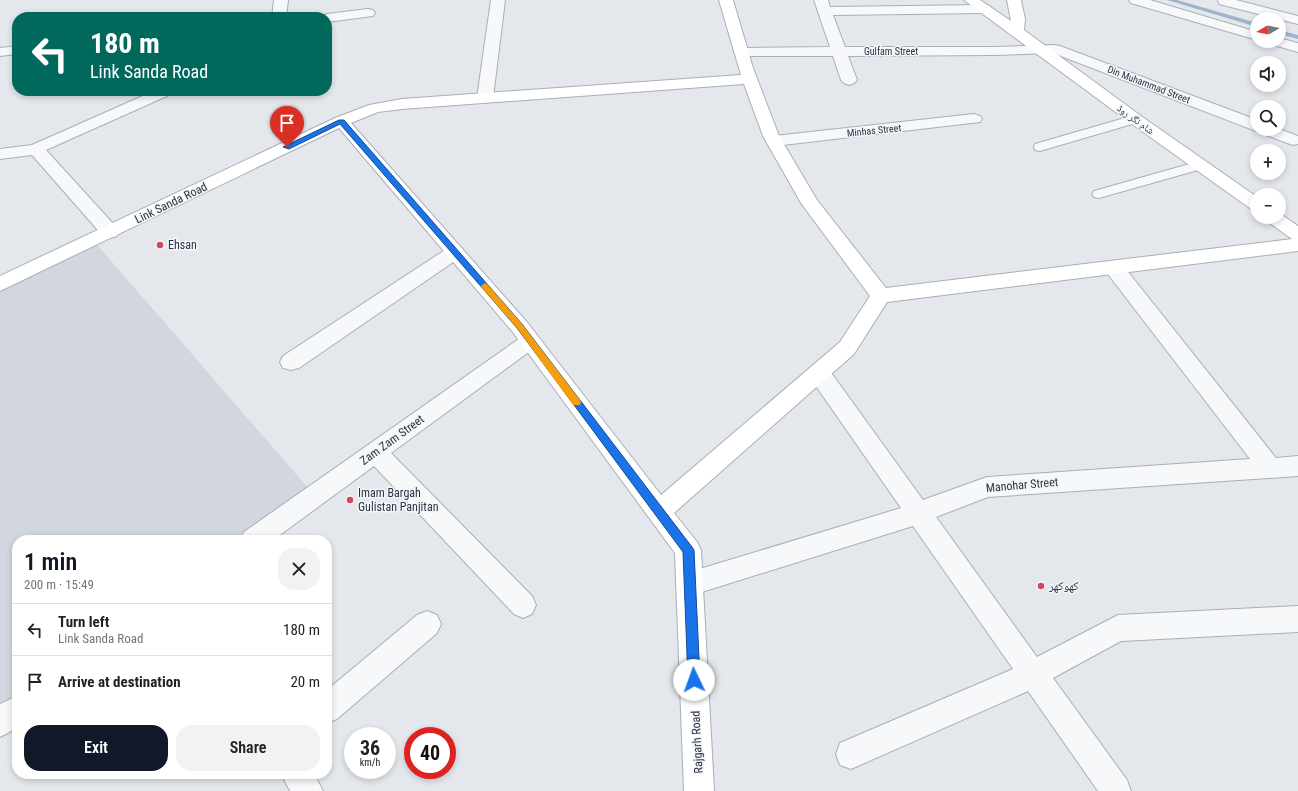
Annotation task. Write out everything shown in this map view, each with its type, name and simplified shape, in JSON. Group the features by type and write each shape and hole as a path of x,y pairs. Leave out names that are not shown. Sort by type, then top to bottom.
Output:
{"street":[{"path":"279,12 281,0"},
{"path":"485,98 498,0"},
{"path":"726,0 750,79 774,141 810,203 881,296"},
{"name":"شام نگر روڈ","path":"971,0 1017,31 1135,119 1250,200"},
{"path":"1014,0 1019,24 1017,31"},
{"path":"1136,0 1250,34"},
{"path":"1224,1 1298,20"},
{"path":"849,80 823,6 985,9"},
{"path":"332,17 368,13"},
{"path":"1286,44 1298,48"},
{"name":"Gulfam Street","path":"741,52 995,51 1040,49"},
{"name":"Din Muhammad Street","path":"1040,49 1055,49 1073,54 1250,123"},
{"path":"0,52 12,51"},
{"name":"Link Sanda Road","path":"0,284 341,121 375,108 402,104 750,79"},
{"path":"0,154 36,149 155,96"},
{"name":"Minhas Street","path":"774,141 974,119"},
{"name":"Rajgarh Road","path":"341,121 530,341 688,550 699,791"},
{"path":"1282,136 1293,140"},
{"path":"36,149 110,232"},
{"path":"1283,224 1298,235"},
{"path":"659,511 847,348 881,296 1298,245"},
{"path":"292,362 455,252"},
{"path":"1114,268 1270,468"},
{"name":"Zam Zam Street","path":"260,535 530,341"},
{"path":"819,373 1116,791"},
{"path":"375,452 522,605"},
{"name":"Manohar Street","path":"689,584 919,513 987,487 1298,466"},
{"path":"851,754 1033,674 1118,628 1298,619"},
{"path":"332,705 427,624"},
{"path":"0,722 12,714"},
{"path":"300,779 308,791"}],"lane":[{"path":"1040,146 1135,119"},
{"path":"1099,194 1200,165"}],"shaded area":[{"path":"93,240 315,496 260,535 12,535 12,714 0,722 0,285"}],"waterway":[{"path":"1170,0 1250,23"},
{"path":"1286,34 1298,37"}],"slow traffic":[{"path":"485,286 520,326 577,402"}],"place":[{"name":"Ehsan","path":"160,245"},
{"name":"Imam Bargah Gulistan Panjitan","path":"350,500"},
{"name":"کھوکھر","path":"1041,586"}],"route":[{"path":"287,147 341,121 520,326 688,550 694,680"}]}
